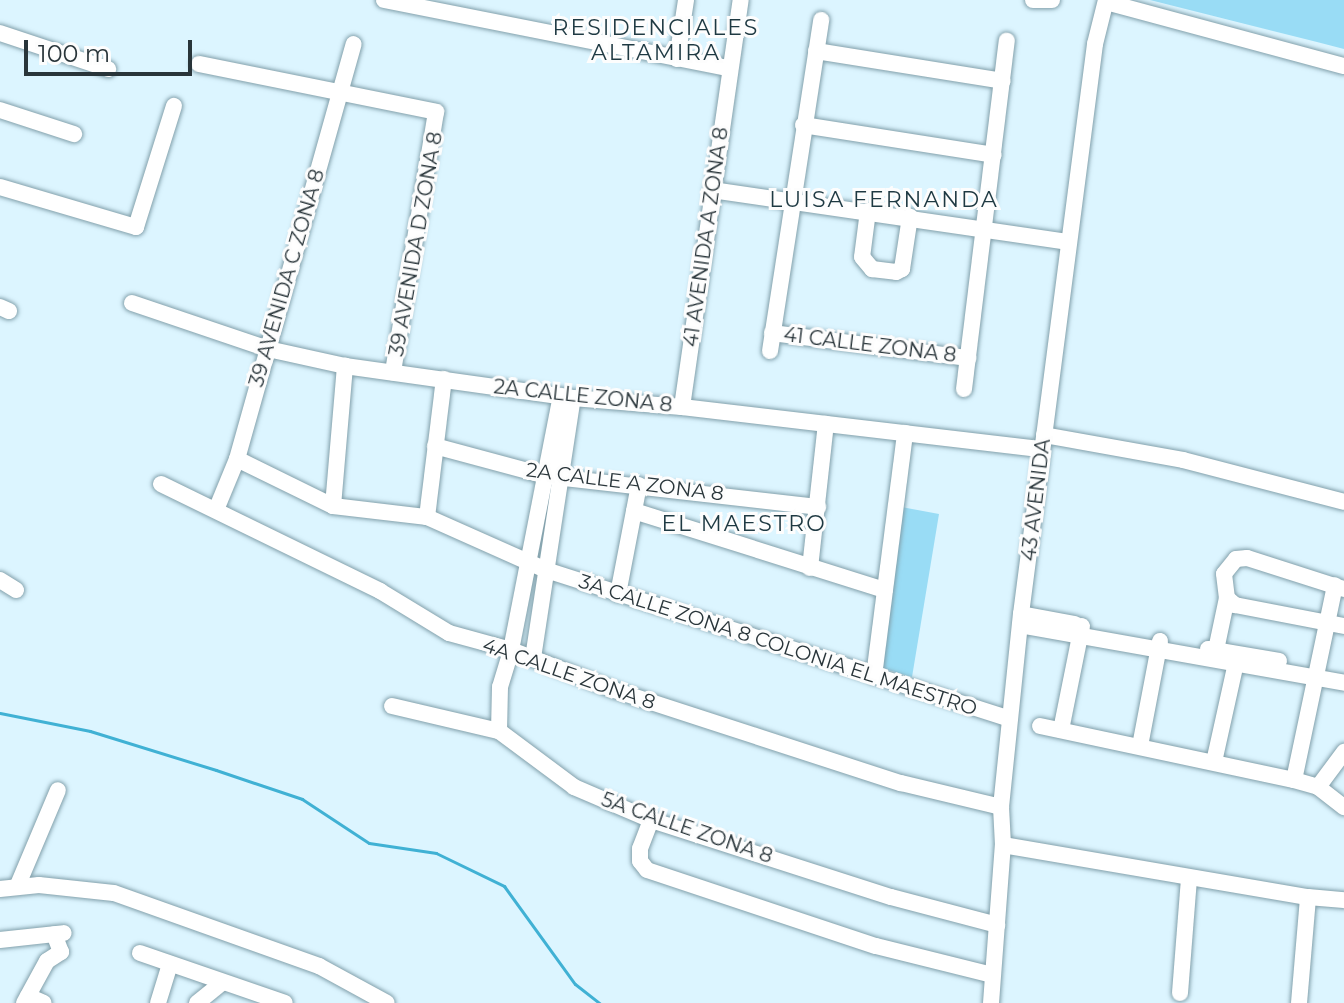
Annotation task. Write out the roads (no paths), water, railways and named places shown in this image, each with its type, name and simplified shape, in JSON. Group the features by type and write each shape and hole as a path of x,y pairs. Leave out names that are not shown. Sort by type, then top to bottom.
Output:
{"street":[{"path":"384,0 729,68"},
{"path":"677,59 686,0"},
{"name":"41 AVENIDA A ZONA 8","path":"682,407 741,0"},
{"path":"1033,0 1052,0"},
{"path":"1106,1 1344,66"},
{"name":"43 AVENIDA","path":"991,1003 1003,845 1001,807 1020,619 1067,242 1095,44 1106,1"},
{"path":"770,351 821,20"},
{"path":"0,33 108,69"},
{"path":"964,389 1007,41"},
{"name":"39 AVENIDA C ZONA 8","path":"216,510 237,459 354,44"},
{"path":"816,51 1003,81"},
{"path":"199,64 340,90"},
{"name":"39 AVENIDA D ZONA 8","path":"340,90 432,109 438,117 393,372"},
{"path":"0,187 136,227 174,106"},
{"path":"0,110 74,134"},
{"path":"803,125 994,155"},
{"path":"712,190 792,199 1067,242"},
{"path":"868,211 862,257 872,269 899,272 902,269 910,217"},
{"name":"2A CALLE ZONA 8","path":"132,303 268,349 345,366 567,397 905,433 1043,442 1183,460 1344,502"},
{"name":"41 CALLE ZONA 8","path":"772,333 968,358"},
{"path":"333,506 345,366"},
{"path":"427,517 444,379"},
{"path":"533,658 546,570 554,477 567,397"},
{"path":"810,568 826,424"},
{"path":"874,676 905,433"},
{"name":"2A CALLE A ZONA 8","path":"435,446 554,477 818,507"},
{"name":"3A CALLE ZONA 8 COLONIA EL MAESTRO","path":"237,459 333,506 427,517 546,570 1010,719"},
{"path":"499,731 500,687 529,564 554,477"},
{"name":"4A CALLE ZONA 8","path":"161,484 380,591 449,633 511,650 614,690 901,783 1001,807"},
{"path":"618,594 639,485"},
{"path":"634,511 885,590"},
{"path":"1216,650 1227,598 1224,574 1236,559 1247,558 1340,587 1336,624 1316,674 1294,780"},
{"path":"0,580 16,590"},
{"path":"1227,598 1235,605 1336,624"},
{"path":"1020,619 1316,674 1344,683"},
{"path":"1061,730 1081,630"},
{"path":"1159,646 1216,650 1237,660"},
{"path":"1140,746 1159,646"},
{"path":"1214,762 1237,660"},
{"path":"1316,674 1344,673"},
{"name":"5A CALLE ZONA 8","path":"392,706 499,731 542,767 574,787 651,820 891,897 997,925"},
{"path":"1040,726 1294,780 1318,787 1344,807"},
{"path":"1318,787 1344,752"},
{"path":"8,888 58,790"},
{"path":"651,820 639,856 647,870 876,946 992,975"},
{"path":"1003,845 1189,878 1344,900"},
{"path":"1180,993 1189,878"},
{"path":"8,888 39,885 114,893 319,966 387,1003"},
{"path":"1299,1003 1308,897"},
{"path":"0,940 53,934 61,952 47,961 26,999 44,1003"},
{"path":"140,953 251,997 285,1003"},
{"path":"158,1003 170,964"},
{"path":"197,1003 222,983"}],"waterway":[{"path":"0,713 90,731 216,770 302,799 369,843 436,853 504,886 575,984 599,1003"}],"district":[{"name":"RESIDENCIALES ALTAMIRA","path":"656,40"},
{"name":"LUISA FERNANDA","path":"884,200"},
{"name":"EL MAESTRO","path":"744,524"}]}
